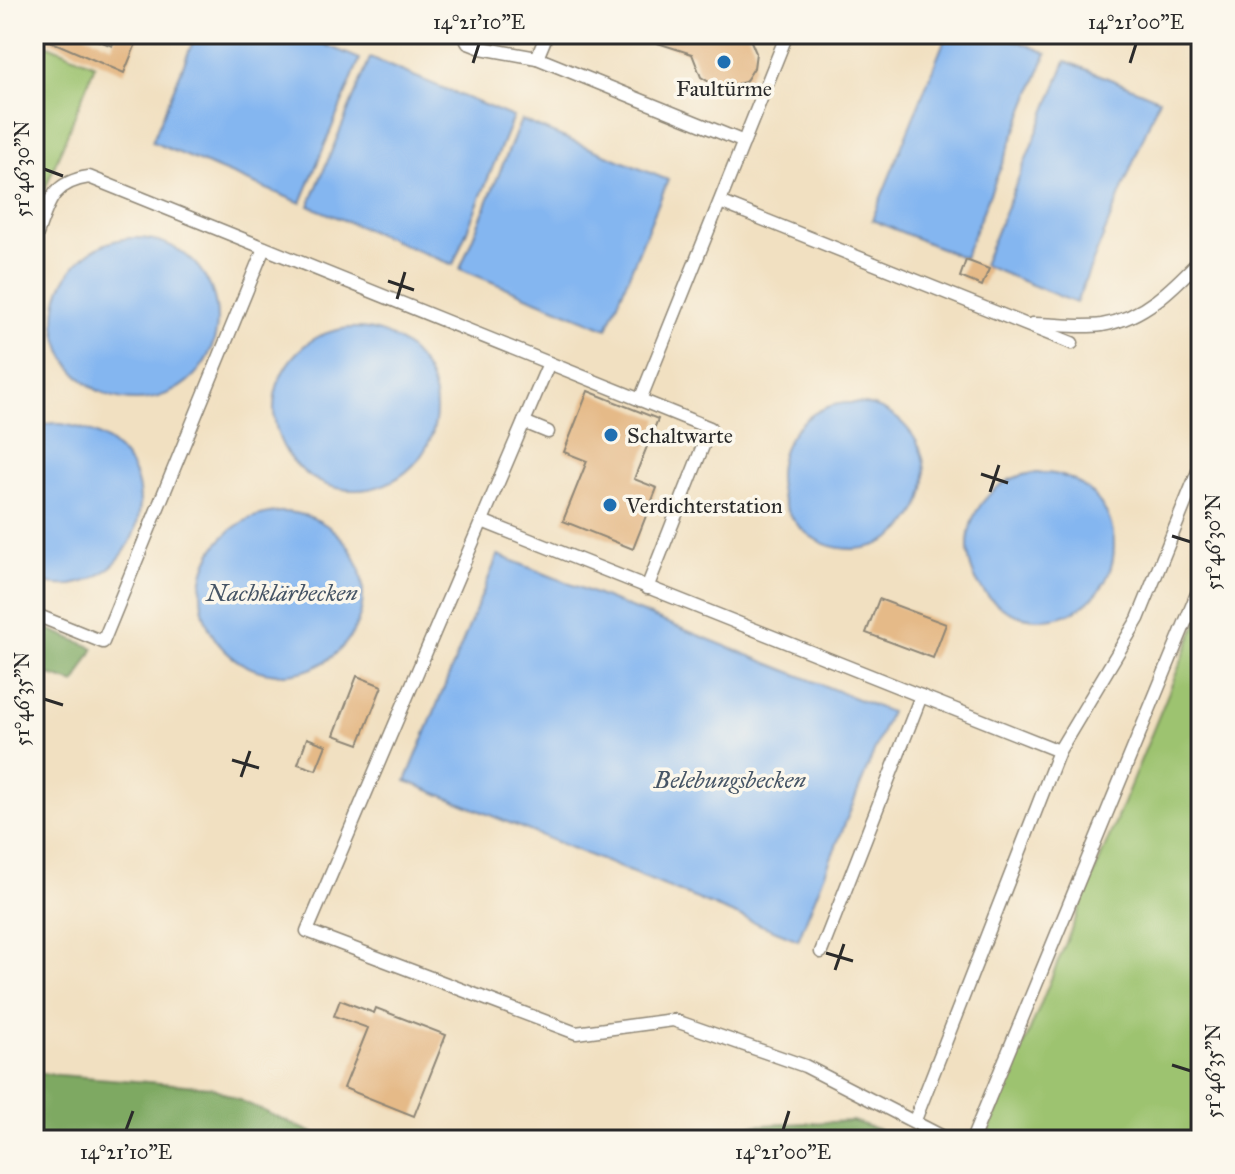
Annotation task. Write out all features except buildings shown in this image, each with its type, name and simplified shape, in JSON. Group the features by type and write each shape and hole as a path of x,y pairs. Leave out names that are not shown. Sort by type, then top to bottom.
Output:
{"lane":[{"path":"463,34 468,43 481,48 537,58 744,142"},
{"path":"537,58 547,34"},
{"path":"640,400 787,34"},
{"path":"34,242 54,192 70,180 89,177 710,428 647,588"},
{"path":"720,202 1072,343"},
{"path":"34,614 103,642 264,248"},
{"path":"1024,324 1100,325 1123,319 1165,297 1201,259"},
{"path":"549,363 307,931 576,1033 673,1020 805,1066 949,1140"},
{"path":"524,422 548,432"},
{"path":"915,1120 1059,751 1138,619 1201,464"},
{"path":"482,521 1059,751"},
{"path":"972,1140 1201,584"},
{"path":"821,952 921,696"}],"green space":[{"path":"34,39 95,65 34,217"},
{"path":"1201,613 1201,1133 1190,1140 985,1140"},
{"path":"34,623 94,648 75,683 34,670"},
{"path":"34,1073 211,1087 328,1140 34,1140"},
{"path":"852,1121 911,1140 729,1140 741,1126"}],"water":[{"path":"196,34 299,34 360,59 301,203 152,142"},
{"path":"947,34 1000,34 1047,53 964,258 872,220"},
{"path":"370,58 513,117 453,265 309,206"},
{"path":"1066,61 1159,99 1076,303 983,265"},
{"path":"521,120 668,180 607,329 460,269"},
{"path":"136,238 167,244 193,262 211,288 217,319 211,350 193,376 167,394 136,400 105,394 79,376 61,350 55,319 61,288 79,262 105,244"},
{"path":"355,328 386,334 412,352 430,378 436,409 430,440 412,466 386,484 355,490 324,484 298,466 280,440 274,409 280,378 298,352 324,334"},
{"path":"852,403 880,408 904,424 920,448 925,476 920,504 904,528 880,544 852,549 824,544 800,528 784,504 779,476 784,448 800,424 824,408"},
{"path":"52,423 98,435 126,458 139,488 138,520 125,550 102,573 71,585 34,580 34,428"},
{"path":"1041,473 1069,479 1093,494 1108,518 1114,546 1108,574 1093,598 1069,613 1041,619 1013,613 989,598 974,574 968,546 974,518 989,494 1013,479"},
{"name":"Nachklärbecken","path":"282,512 313,518 339,536 357,562 363,593 357,624 339,650 313,668 282,674 251,668 225,650 207,624 201,593 207,562 225,536 251,518"},
{"name":"Belebungsbecken","path":"498,555 890,712 798,940 406,781"}],"place":[{"name":"Faultürme","path":"724,62"},
{"name":"Schaltwarte","path":"611,435"},
{"name":"Verdichterstation","path":"610,505"}]}
